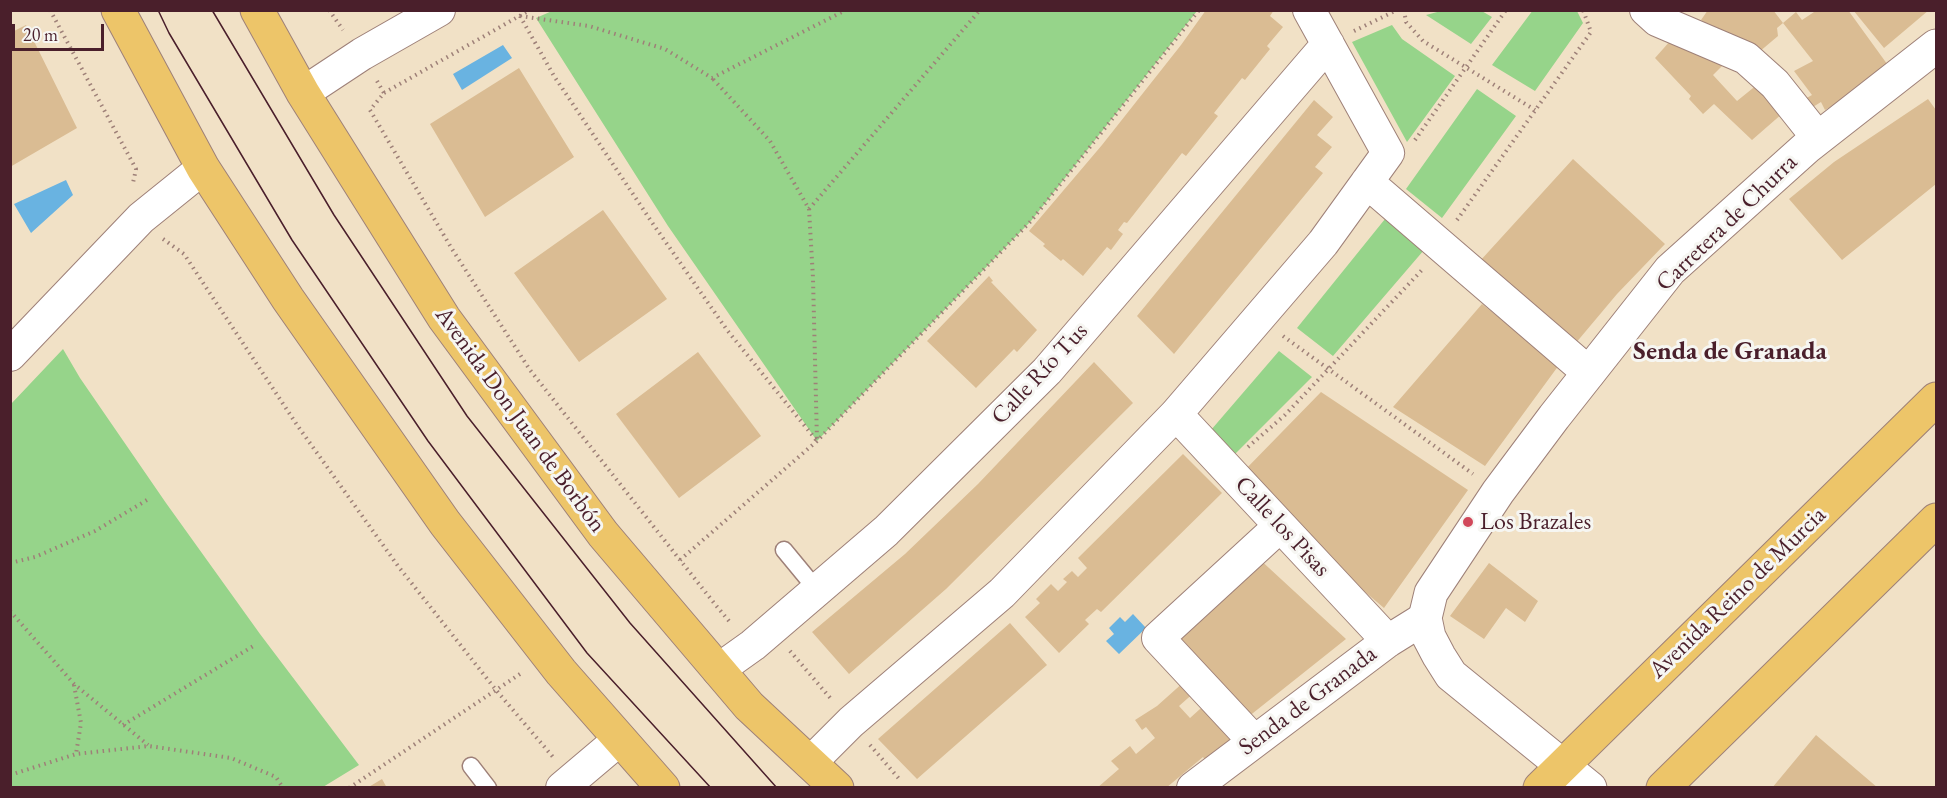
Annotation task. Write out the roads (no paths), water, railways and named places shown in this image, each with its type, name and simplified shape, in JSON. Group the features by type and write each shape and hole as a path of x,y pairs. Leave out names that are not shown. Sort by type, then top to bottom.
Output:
{"main road":[{"path":"118,10 203,168 288,299 445,523 548,655 663,788"},
{"name":"Avenida Don Juan de Borbón","path":"257,10 303,93 444,318 603,534 749,706 837,788"},
{"name":"Avenida Reino de Murcia","path":"1540,788 1936,399"},
{"path":"1663,788 1936,520"}],"street":[{"path":"303,93 362,54 439,10"},
{"path":"810,763 851,722 1002,592 1176,414 1323,243 1388,153 1309,10"},
{"path":"1646,10 1658,20 1746,58 1776,84 1818,138"},
{"name":"Calle Río Tus","path":"718,670 753,645 886,531 1047,371 1328,44"},
{"name":"Carretera de Churra","path":"1425,618 1431,593 1498,492 1670,270 1818,138 1936,46"},
{"path":"10,355 141,218 203,168"},
{"path":"1367,182 1589,373"},
{"name":"Calle los Pisas","path":"1176,414 1388,640"},
{"path":"1254,741 1158,638 1280,526"},
{"path":"1425,618 1429,637 1451,675 1590,788"},
{"name":"Senda de Granada","path":"1193,788 1388,640 1425,618"},
{"path":"567,784 620,739"}],"lane":[{"path":"784,550 817,590"},
{"path":"471,766 488,788"}],"water":[{"path":"503,45 512,58 462,90 453,74"},
{"path":"66,180 73,195 31,233 14,204"},
{"path":"1133,614 1146,628 1119,654 1106,641 1114,634 1109,628 1120,617 1125,622"}],"tram line":[{"path":"158,10 169,33 292,240 428,441 587,653 711,788"},
{"path":"212,10 334,215 467,416 630,623 777,788"}],"place":[{"name":"Los Brazales","path":"1468,522"}],"district":[{"name":"Senda de Granada","path":"1730,352"}]}
